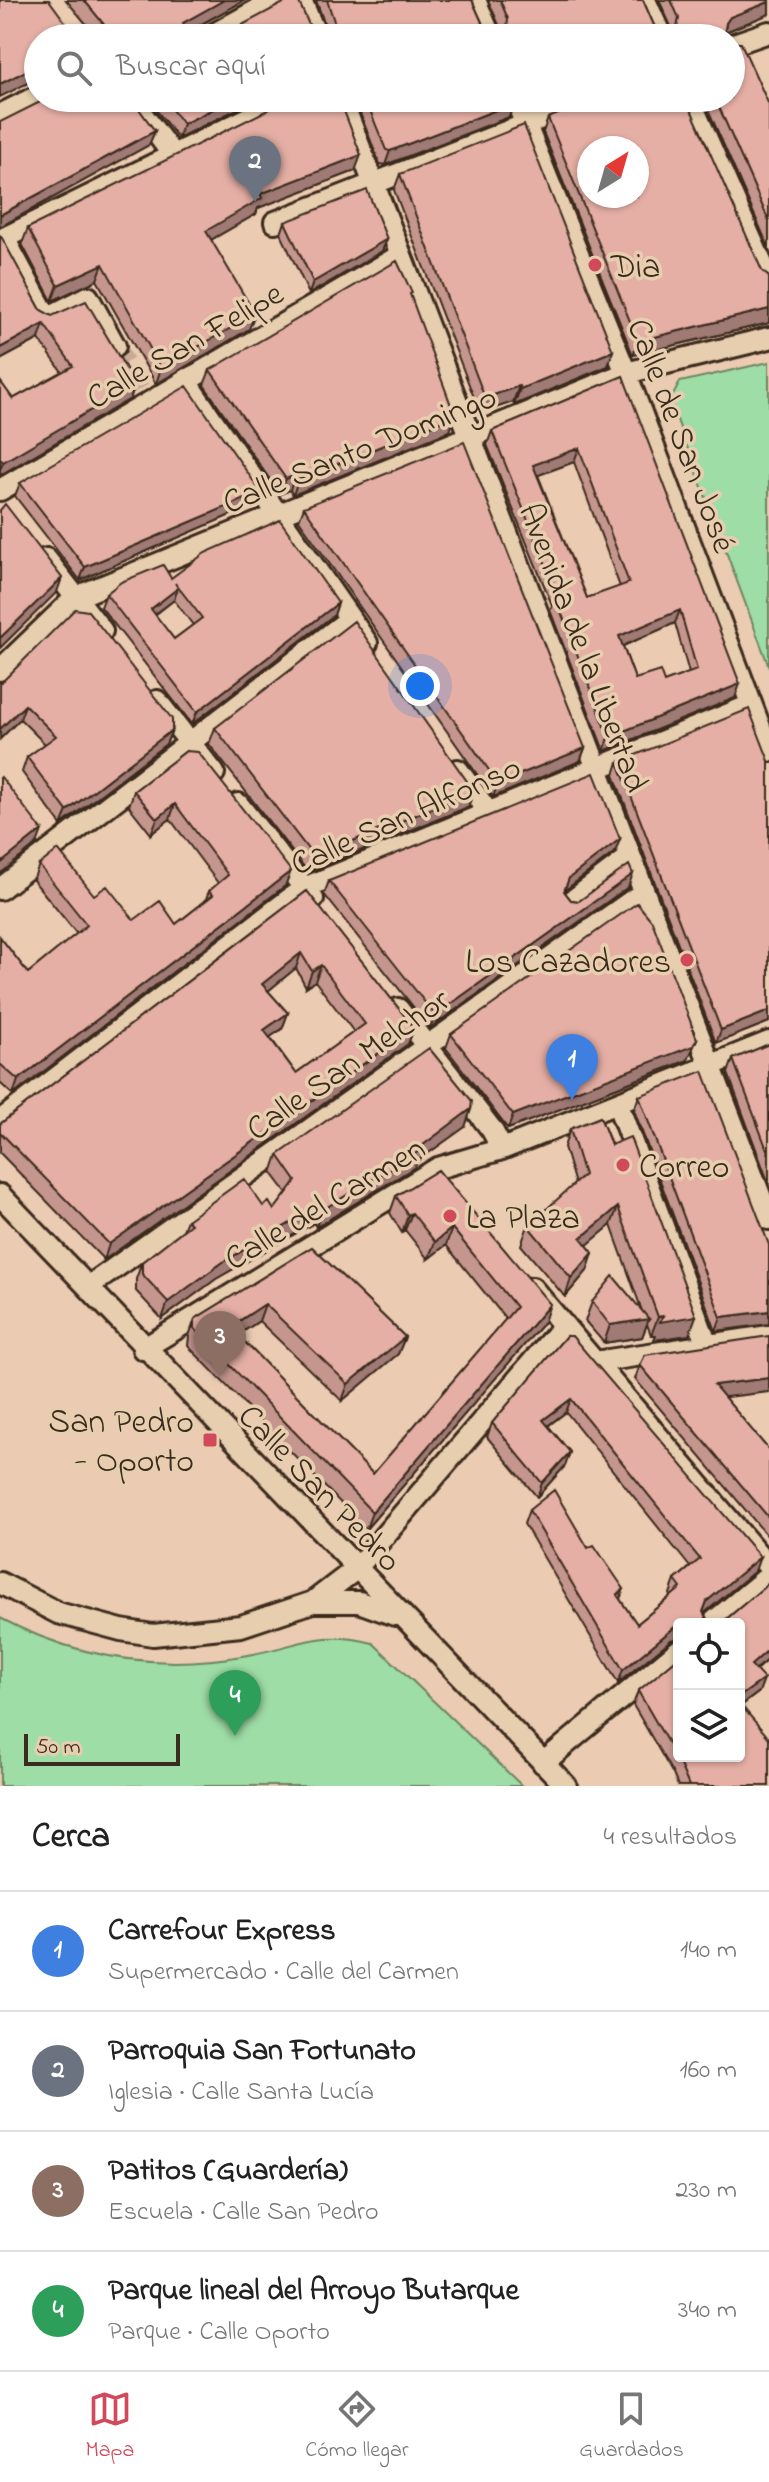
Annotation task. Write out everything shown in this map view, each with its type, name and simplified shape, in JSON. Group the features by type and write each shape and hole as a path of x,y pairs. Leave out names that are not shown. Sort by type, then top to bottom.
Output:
{"street":[{"path":"232,24 275,0"},
{"path":"301,0 311,24"},
{"path":"475,0 485,24"},
{"path":"645,0 656,24"},
{"path":"745,40 769,32"},
{"path":"0,115 24,103"},
{"path":"141,112 173,155"},
{"path":"115,346 88,297 47,318 2,239 261,112"},
{"name":"Avenida de la Libertad","path":"346,112 769,1219"},
{"name":"Calle de San José","path":"521,112 626,373 769,751"},
{"path":"275,222 558,112"},
{"path":"695,112 769,280"},
{"name":"Calle San Felipe","path":"2,500 184,379 401,255"},
{"name":"Calle Santo Domingo","path":"0,670 76,597 626,373 769,338"},
{"path":"184,379 378,658"},
{"path":"29,536 114,646"},
{"path":"0,889 350,619"},
{"path":"142,682 322,912"},
{"name":"Calle San Alfonso","path":"0,1121 304,888 595,766 751,705"},
{"path":"442,748 488,812"},
{"path":"572,901 630,857"},
{"name":"Calle San Melchor","path":"88,1287 644,892"},
{"path":"387,995 492,1130 502,1149"},
{"name":"Calle del Carmen","path":"143,1349 438,1168 502,1149 618,1105 769,1042"},
{"path":"618,1105 707,1345"},
{"name":"Calle San Pedro","path":"0,1195 143,1349 566,1786"},
{"path":"516,1269 769,1567"},
{"path":"313,1602 356,1569 564,1325"},
{"path":"595,1362 769,1336"},
{"path":"718,1618 769,1576"},
{"path":"0,1583 58,1613 153,1635 241,1626 313,1602 359,1602 405,1620"},
{"path":"543,1763 673,1655"}],"green space":[{"path":"769,362 769,667 670,401 680,382"},
{"path":"0,1618 30,1632 90,1652 152,1661 216,1660 323,1638 373,1643 522,1786 0,1786"}],"building":[{"path":"0,0 49,0 67,24 24,24 24,72 0,84"},
{"path":"84,0 224,0 184,24 104,24"},
{"path":"289,0 298,0 309,24 244,24"},
{"path":"327,0 472,0 483,24 335,24"},
{"path":"500,0 643,0 653,24 508,24"},
{"path":"671,0 769,0 730,17 726,24 678,24 679,18"},
{"path":"745,52 769,105 769,221 721,112 745,112"},
{"path":"24,110 141,112 155,131 0,215 0,122"},
{"path":"174,112 207,112 183,124"},
{"path":"264,112 344,112 361,155 260,194 262,198 206,231 255,314 161,368 103,264 58,285 28,228"},
{"path":"371,112 491,112 390,151 386,150"},
{"path":"563,112 692,112 762,271 769,277 769,309 638,341 584,208 649,208 649,136 577,136 577,190 548,118"},
{"path":"524,125 613,351 520,389 519,386 485,398 400,174"},
{"path":"367,190 387,239 313,282 285,222"},
{"path":"0,236 41,310 52,316 86,301 135,384 3,462 0,458 0,381 13,399 73,366 44,324 0,348"},
{"path":"397,261 412,293 455,416 298,480 295,475 286,479 210,370"},
{"path":"623,376 740,684 609,737 555,596 558,595 492,431","holes":["579,448 629,583 587,598 533,465","680,610 697,670 664,682 660,671 635,679 619,636"]},
{"path":"187,386 261,492 85,567 20,483"},
{"path":"464,442 585,748 498,783 304,507"},
{"path":"5,504 62,578 0,638 0,510"},
{"path":"280,520 338,603 197,712 106,594 121,582 163,565 171,578 205,553","holes":["175,583 202,618 174,639 151,609 178,588"]},
{"path":"75,609 88,611 172,719 172,730 67,811 27,757 56,736 25,705 0,729 0,684"},
{"path":"354,621 474,791 314,857 215,728"},
{"path":"749,709 769,761 769,1011 721,1030 618,762"},
{"path":"186,751 198,752 291,871 18,1080 0,1064 0,937 28,973 87,925 39,865 58,850 94,895 107,886 134,920 160,901 176,924 213,895 209,891 228,875 175,804 157,819 134,791"},
{"path":"594,773 620,839 569,878 564,891 571,900 579,901 629,865 633,874 435,1015 329,881"},
{"path":"0,778 42,830 0,864"},
{"path":"307,891 414,1028 109,1244 0,1132 0,1124","holes":["301,953 312,971 321,965 365,1024 296,1073 264,1030 288,1013 262,984"]},
{"path":"637,903 652,921 697,1039 693,1046 513,1115 451,1034"},
{"path":"769,1044 769,1155 733,1059"},
{"path":"429,1048 472,1101 471,1109 419,1148 421,1150 322,1210 320,1206 223,1262 168,1302 142,1274 142,1262 191,1224 187,1220 244,1179 263,1206 269,1202 274,1210 296,1181 278,1155"},
{"path":"703,1071 769,1245 769,1311 721,1317 639,1096"},
{"path":"600,1117 611,1145 630,1137 696,1316 660,1322 663,1316 658,1317 618,1207 581,1238 593,1253 571,1278 528,1226 584,1175 570,1129"},
{"path":"438,1170 550,1304 372,1512 194,1328 195,1319 312,1247 405,1337 348,1384 265,1304 230,1327 373,1474 516,1307 452,1228 435,1242 412,1213 408,1215 396,1196"},
{"path":"613,1276 649,1319 610,1325 592,1302"},
{"path":"566,1336 572,1336 760,1557 707,1601 703,1612 706,1618 673,1618 673,1628 623,1670 529,1510 554,1490 588,1548 594,1545 624,1589 617,1595 637,1624 681,1588 675,1580 700,1559 571,1399 543,1420 570,1452 542,1483 492,1423"},
{"path":"769,1336 769,1378 714,1385 769,1450 769,1518 640,1365 645,1355"},
{"path":"769,1583 769,1649 751,1665 764,1679 745,1693 745,1618 728,1618"},
{"path":"673,1662 673,1751 638,1691"},
{"path":"745,1710 769,1738 769,1786 689,1786 679,1762 745,1762"}],"tunnel":[{"path":"115,346 147,402"}],"place":[{"name":"Parroquia San Fortunato","path":"255,202"},
{"name":"Dia","path":"595,265"},
{"name":"Los Cazadores","path":"687,960"},
{"name":"Carrefour Express","path":"572,1100"},
{"name":"Correo","path":"623,1165"},
{"name":"La Plaza","path":"450,1216"},
{"name":"Patitos (Guardería)","path":"220,1377"},
{"name":"San Pedro - Oporto","path":"210,1440"},
{"name":"Parque lineal del Arroyo Butarque","path":"235,1736"}]}
